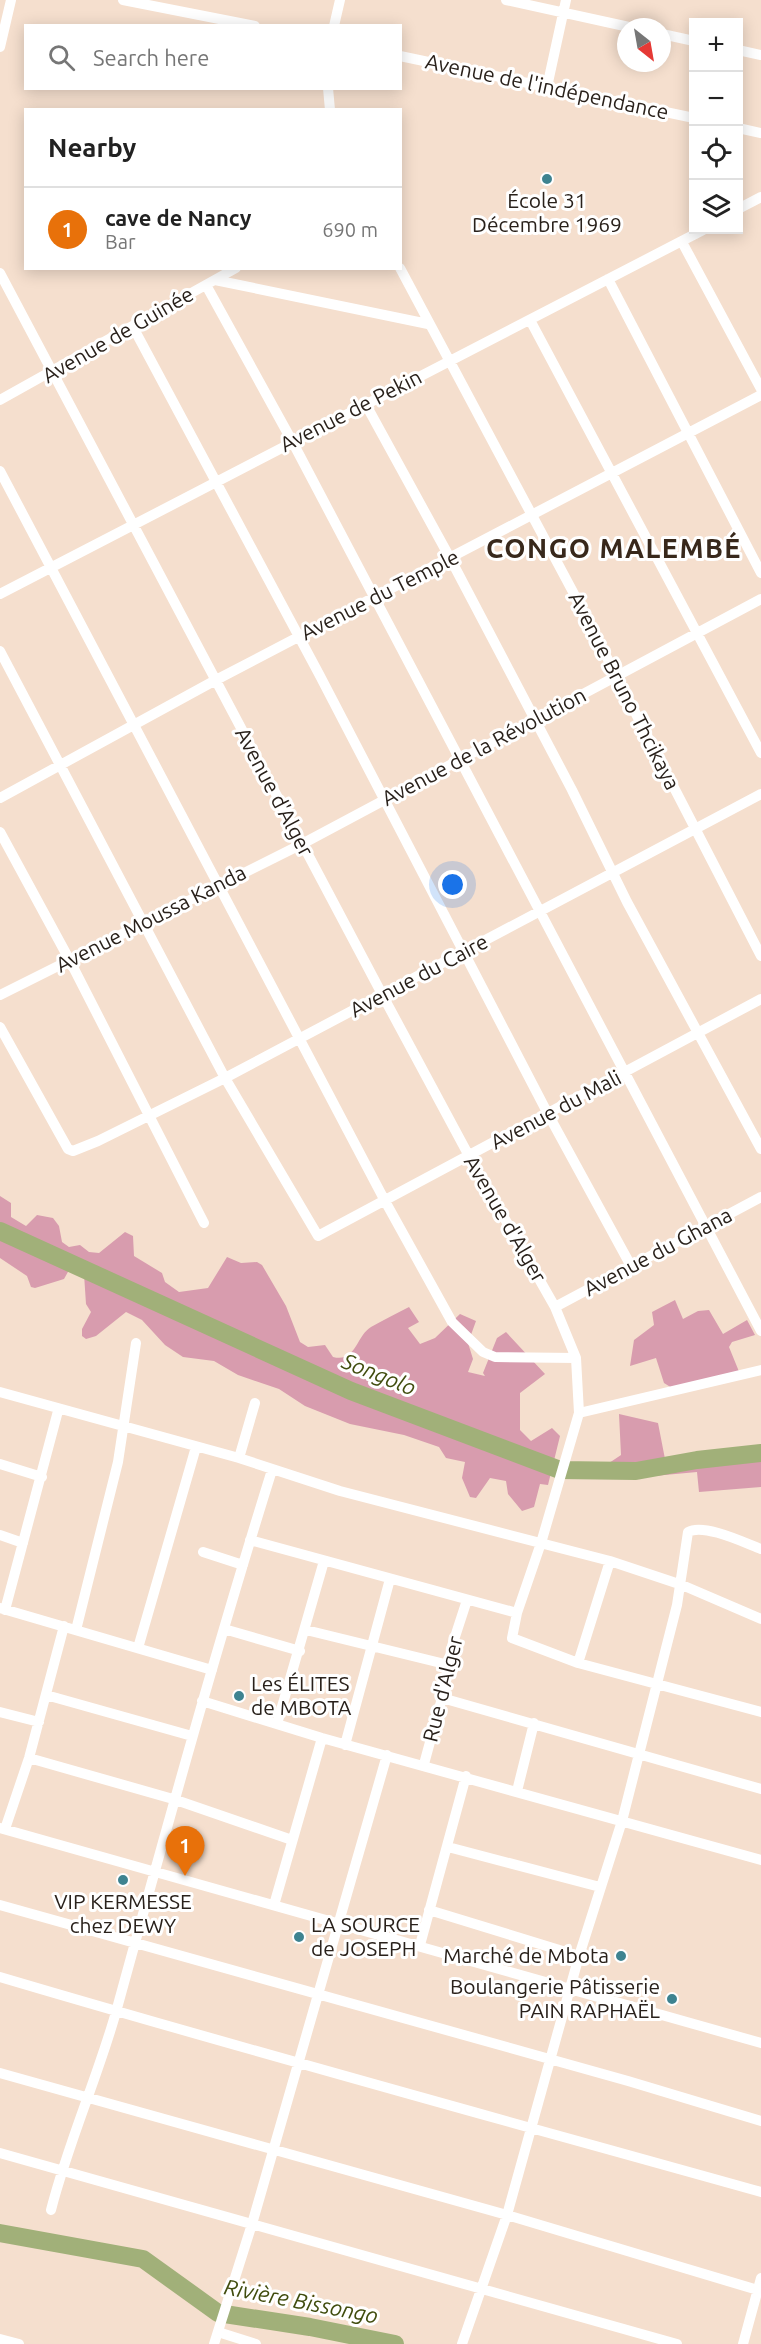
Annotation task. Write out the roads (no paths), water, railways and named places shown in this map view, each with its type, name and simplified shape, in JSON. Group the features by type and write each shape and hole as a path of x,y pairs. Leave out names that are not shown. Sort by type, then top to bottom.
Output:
{"street":[{"path":"0,47 11,0"},
{"path":"123,0 245,24"},
{"path":"334,24 340,0"},
{"path":"506,0 617,24"},
{"path":"547,87 566,0"},
{"path":"671,36 689,40"},
{"path":"743,51 761,55"},
{"name":"Avenue de l'indépendance","path":"402,56 689,117"},
{"path":"328,90 330,108"},
{"path":"743,129 761,133"},
{"path":"743,206 761,197"},
{"name":"Avenue de Pekin","path":"0,594 134,526 365,403 696,234"},
{"path":"682,242 761,389"},
{"name":"Avenue de Guinée","path":"0,400 54,372 232,270"},
{"name":"Avenue Bruno Thcikaya","path":"401,270 761,956"},
{"name":"Avenue d'Alger","path":"0,273 382,996 555,1307"},
{"path":"608,279 761,573"},
{"path":"210,282 428,324"},
{"path":"210,282 538,912 627,1073 761,1331"},
{"path":"530,320 761,753"},
{"path":"133,327 465,952 548,1114 632,1266"},
{"name":"Avenue du Temple","path":"0,798 214,681 761,395"},
{"path":"365,403 450,558 761,1149"},
{"path":"0,471 452,1322 483,1352 495,1357 576,1358"},
{"name":"Avenue de la Révolution","path":"302,844 761,599"},
{"path":"0,651 225,1078"},
{"name":"Avenue du Caire","path":"0,1027 68,1149 73,1151 225,1078 761,794"},
{"path":"0,832 69,959 204,1223"},
{"name":"Avenue Moussa Kanda","path":"0,995 302,844"},
{"name":"Avenue du Mali","path":"225,1078 318,1236 627,1073 761,999"},
{"name":"Avenue du Ghana","path":"555,1307 761,1197"},
{"path":"555,1307 576,1358 579,1413 570,1450 517,1612 512,1638 578,1664 761,1712"},
{"path":"76,1629 118,1462 136,1343"},
{"path":"579,1413 761,1370"},
{"path":"0,1392 58,1411 239,1458 351,1494 541,1542 610,1562 682,1585 761,1619"},
{"path":"239,1458 255,1403"},
{"path":"58,1411 42,1477 3,1609 212,1670"},
{"path":"138,1648 196,1447"},
{"path":"0,1464 42,1477"},
{"path":"51,2210 62,2169 89,2097 116,2011 173,1799 272,1470"},
{"path":"462,2344 507,2215 579,1956 622,1821 655,1683 682,1585 690,1531 725,1535 761,1549"},
{"path":"0,1535 23,1543"},
{"path":"250,1540 390,1580 517,1612"},
{"path":"203,1552 243,1565"},
{"path":"277,1724 324,1562"},
{"path":"578,1664 610,1562"},
{"path":"345,1744 390,1580"},
{"name":"Rue d'Alger","path":"202,1701 322,1738 424,1764 466,1600"},
{"path":"64,1626 29,1758 2,1829 761,2043"},
{"path":"224,1629 300,1651"},
{"path":"306,1630 449,1665"},
{"path":"46,1695 192,1736"},
{"path":"442,1698 761,1789"},
{"path":"0,1712 39,1722"},
{"path":"517,1791 534,1723"},
{"path":"274,1905 322,1738"},
{"path":"214,2344 252,2224 316,1994 387,1755"},
{"path":"29,1758 173,1799 292,1840"},
{"path":"424,1764 761,1860"},
{"path":"420,1945 466,1776"},
{"path":"448,1847 600,1887"},
{"path":"0,1905 628,2081 761,2121"},
{"path":"429,1910 579,1956"},
{"path":"0,1977 296,2064 392,2088 530,2130 761,2192"},
{"path":"0,2073 507,2215 759,2291"},
{"path":"0,2152 677,2344"},
{"path":"743,2344 761,2278"},
{"path":"218,2331 256,2344"},
{"path":"0,2339 19,2344"}],"waterway":[{"name":"Songolo","path":"0,1231 351,1391 560,1470 636,1471 697,1460 761,1453"},
{"name":"Rivière Bissongo","path":"0,2233 143,2259 218,2313 310,2327 395,2344"}],"place":[{"name":"École 31 Décembre 1969","path":"547,179"},
{"name":"Les ÉLITES de MBOTA","path":"239,1696"},
{"name":"cave de Nancy","path":"185,1876"},
{"name":"VIP KERMESSE chez DEWY","path":"123,1880"},
{"name":"LA SOURCE de JOSEPH","path":"299,1937"},
{"name":"Marché de Mbota","path":"621,1956"},
{"name":"Boulangerie Pâtisserie PAIN RAPHAËL","path":"672,1999"}],"district":[{"name":"CONGO MALEMBÉ","path":"614,549"}]}
